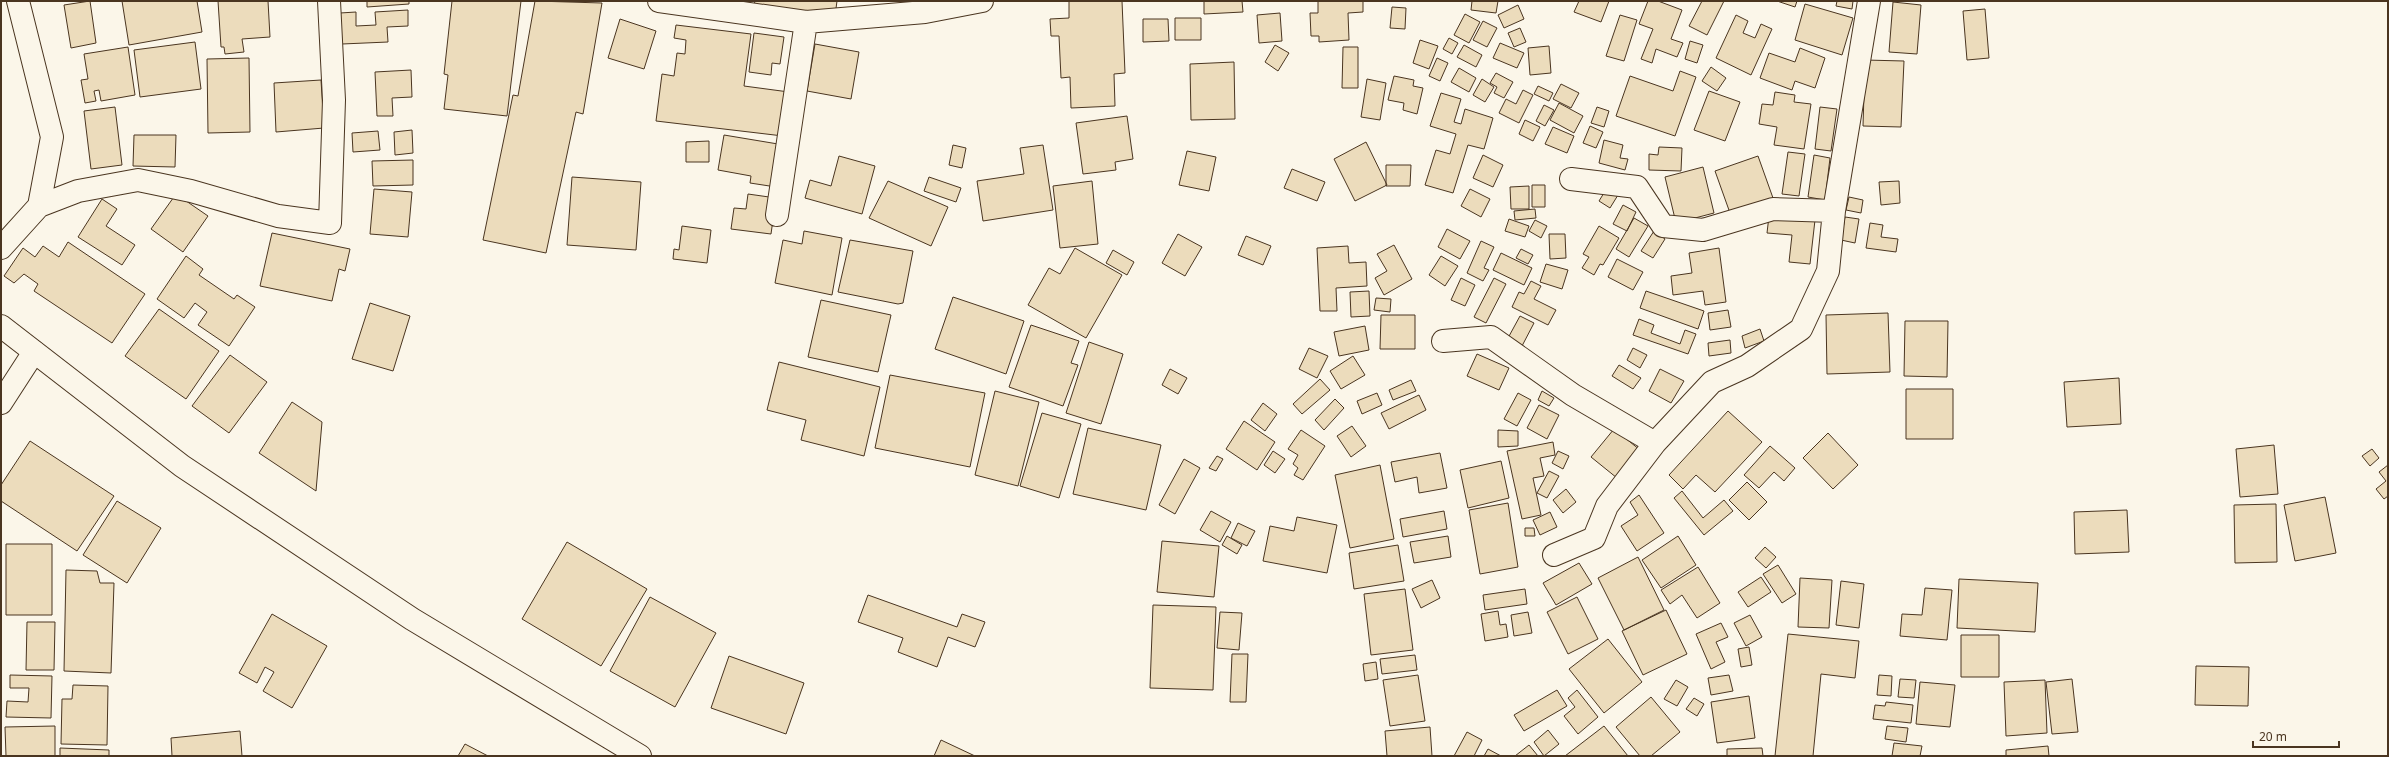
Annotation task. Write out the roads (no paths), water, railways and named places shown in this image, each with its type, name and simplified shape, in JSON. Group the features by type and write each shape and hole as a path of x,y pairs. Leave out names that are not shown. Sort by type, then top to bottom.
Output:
{"main road":[{"path":"1,248 39,206 78,191 138,180 190,191 278,216 330,223 334,100 329,1"},
{"path":"659,1 806,22 925,12 982,1"},
{"path":"1554,555 1594,538 1607,506 1655,443 1712,382 1747,366 1801,329 1828,271 1834,211 1868,1"},
{"path":"22,2 52,137 39,206"},
{"path":"777,215 806,22"},
{"path":"1571,179 1637,187 1663,226 1703,230 1773,209 1834,211"},
{"path":"1,326 182,466 405,615 640,756"},
{"path":"1442,341 1491,337 1573,395 1655,443"},
{"path":"1,403 34,352"}]}
